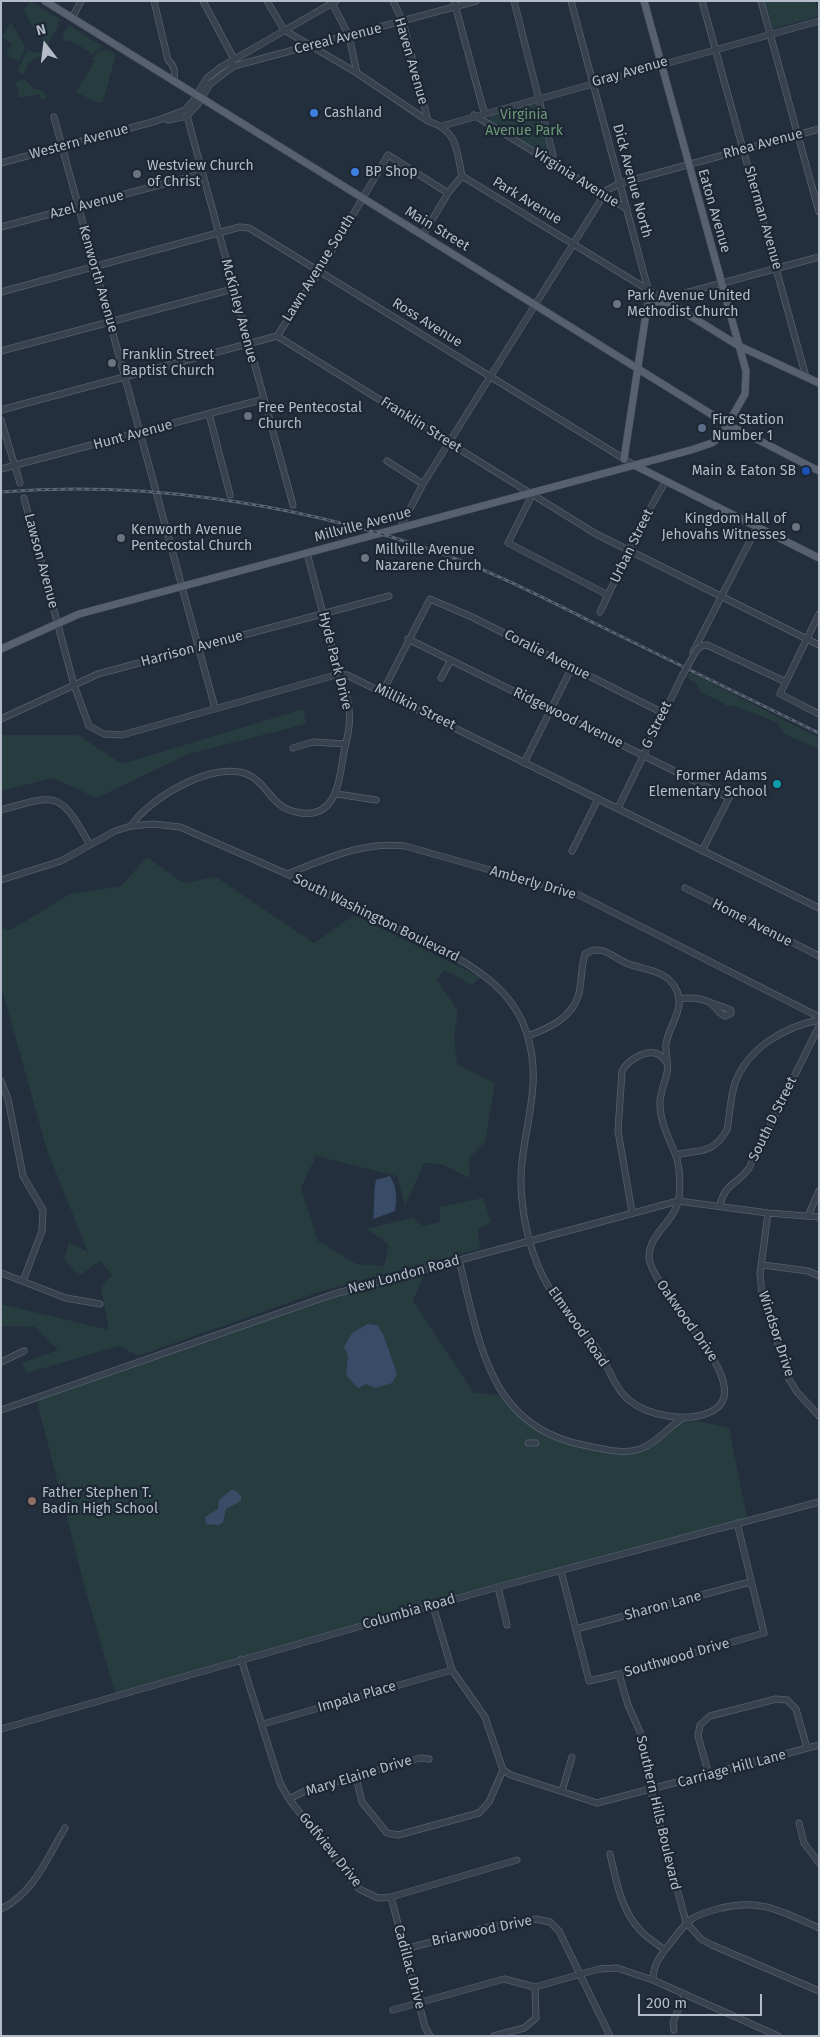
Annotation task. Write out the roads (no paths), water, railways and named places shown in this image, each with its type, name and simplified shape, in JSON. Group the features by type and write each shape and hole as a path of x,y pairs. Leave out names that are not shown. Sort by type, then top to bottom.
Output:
{"main road":[{"name":"Main Street","path":"45,1 727,424 819,471"},
{"name":"Eaton Avenue","path":"644,1 746,371 746,391 727,424"},
{"path":"647,307 657,302 672,304"},
{"name":"Park Avenue","path":"672,304 739,346 819,383"},
{"name":"Dick Avenue North","path":"624,459 647,307"},
{"name":"Millville Avenue","path":"1,649 80,614 712,443 721,436 727,424"},
{"name":"Ross Avenue","path":"634,465 819,558"}],"street":[{"path":"72,18 81,1"},
{"path":"154,1 168,60 173,64 174,81"},
{"path":"203,1 234,59"},
{"path":"267,1 284,30 357,73 428,121 442,126 452,134 462,176 448,193 423,235"},
{"name":"Haven Avenue","path":"393,1 403,22 428,121"},
{"name":"Cereal Avenue","path":"208,88 223,72 234,66 403,22 455,4 476,1"},
{"path":"514,1 553,155 551,163"},
{"name":"Dick Avenue North","path":"572,1 648,289 647,307"},
{"name":"Sherman Avenue","path":"702,1 806,377"},
{"path":"761,1 819,212"},
{"path":"200,96 207,78 221,67 333,2 349,36 357,73"},
{"path":"455,4 484,112"},
{"name":"Gray Avenue","path":"442,126 484,112 819,21"},
{"name":"Western Avenue","path":"1,163 156,121 185,110 208,88"},
{"name":"Western Avenue","path":"156,121 187,116 200,96"},
{"name":"Virginia Avenue","path":"474,115 627,209"},
{"name":"McKinley Avenue","path":"187,116 217,234 293,505"},
{"name":"Kenworth Avenue","path":"54,117 215,708"},
{"name":"Rhea Avenue","path":"621,183 819,129"},
{"name":"Lawn Avenue South","path":"277,336 320,271 388,155 448,193"},
{"name":"Azel Avenue","path":"1,228 201,174"},
{"name":"Park Avenue","path":"462,176 672,304"},
{"path":"400,528 423,484 603,196 612,186 621,183"},
{"name":"Ross Avenue","path":"1,292 240,227 249,228 634,465"},
{"path":"664,299 819,257"},
{"path":"1,351 233,289"},
{"path":"1,410 277,336"},
{"name":"Franklin Street","path":"277,336 596,534 819,645"},
{"name":"Hunt Avenue","path":"1,470 264,399"},
{"path":"210,414 230,495"},
{"path":"1,420 20,483"},
{"path":"387,461 423,484"},
{"name":"Urban Street","path":"600,612 630,552 645,515 666,481"},
{"path":"530,493 530,499 508,543 608,595"},
{"name":"Lawson Avenue","path":"24,498 57,623"},
{"path":"690,659 757,527"},
{"name":"Hyde Park Drive","path":"307,553 350,712 337,794"},
{"name":"Harrison Avenue","path":"1,719 98,674 389,596"},
{"name":"Coralie Avenue","path":"408,639 430,599 472,617 664,713"},
{"path":"819,614 780,694 819,714"},
{"path":"57,623 74,686 89,726 104,734 122,735 339,674"},
{"path":"383,691 408,639"},
{"name":"Ridgewood Avenue","path":"408,639 729,798 702,851"},
{"name":"G Street","path":"618,808 682,676 696,650 701,646 707,645 729,654 786,682"},
{"path":"442,678 451,660"},
{"path":"524,763 572,667"},
{"name":"Millikin Street","path":"339,674 347,675 383,691 524,763 819,908"},
{"path":"293,748 313,742 346,744"},
{"path":"130,826 138,814 166,794 189,782 228,771 242,773 255,778 272,800 296,813 311,813 318,810 337,794 376,800"},
{"path":"1,810 44,799 59,802 72,814 90,845"},
{"path":"572,851 598,799"},
{"name":"South Washington Boulevard","path":"1,880 61,861 130,826 154,824 180,827 287,874 474,968 495,984 511,1002 528,1036 533,1059 533,1099 523,1148 520,1184 524,1217 530,1241"},
{"name":"Amberly Drive","path":"287,874 354,849 390,844 405,846 579,895 819,1018"},
{"name":"Home Avenue","path":"685,888 819,956"},
{"path":"528,1036 550,1028 567,1015 579,994 585,954 591,950 603,950 622,961 663,975 673,984 679,999 678,1010 666,1047 667,1063 660,1108 670,1145 676,1155 678,1201"},
{"path":"679,999 686,998 709,1002"},
{"path":"676,1155 702,1152 714,1146 727,1130 735,1084 740,1072 755,1052 784,1031 819,1018"},
{"name":"South D Street","path":"720,1205 726,1189 749,1168 819,1026"},
{"path":"632,1212 618,1131 622,1071 625,1064 633,1059 657,1054 666,1047"},
{"path":"657,1054 667,1063"},
{"path":"1,1081 8,1099 23,1176 43,1210 42,1231 23,1281"},
{"path":"808,1216 819,1191"},
{"name":"New London Road","path":"1,1410 334,1294 678,1201 720,1205 768,1213 819,1217"},
{"name":"Oakwood Drive","path":"667,1415 683,1418 708,1413 718,1408 725,1395 718,1365 708,1348 660,1285 649,1258 655,1236 671,1217 678,1201"},
{"name":"Windsor Drive","path":"768,1213 760,1283 762,1294 782,1362 797,1392 819,1416"},
{"name":"Elmwood Road","path":"530,1241 536,1262 553,1295 598,1350 621,1391 636,1405 667,1415"},
{"path":"459,1260 490,1372 512,1408 531,1425 545,1433 578,1444 632,1451 650,1445 668,1427 683,1418"},
{"path":"762,1265 808,1271 819,1276"},
{"path":"1,1273 66,1298 100,1304"},
{"path":"1,1362 24,1351"},
{"path":"667,1415 668,1427"},
{"path":"528,1443 536,1443"},
{"name":"Columbia Road","path":"1,1729 498,1587 819,1502"},
{"path":"737,1523 750,1584"},
{"path":"561,1571 576,1629"},
{"name":"Sharon Lane","path":"576,1629 746,1583 750,1584"},
{"name":"Southwood Drive","path":"576,1629 589,1681 619,1674 764,1633 754,1588 750,1584"},
{"path":"498,1587 507,1625"},
{"path":"356,1777 362,1802 387,1833 398,1835 479,1812 489,1802 503,1770 485,1716 452,1670 433,1606"},
{"name":"Golfview Drive","path":"241,1659 280,1783 289,1799 359,1889 378,1898 391,1897 517,1860"},
{"name":"Impala Place","path":"263,1724 452,1670"},
{"name":"Southern Hills Boulevard","path":"619,1674 628,1705 640,1732 651,1791 686,1922 701,1938 712,1945 819,1991"},
{"path":"709,1775 698,1736 698,1729 704,1719 717,1714 776,1699 787,1700 796,1709 807,1748"},
{"name":"Carriage Hill Lane","path":"503,1770 511,1775 597,1803 651,1791 819,1745"},
{"path":"562,1791 572,1757"},
{"name":"Mary Elaine Drive","path":"289,1799 305,1791 420,1758 429,1759"},
{"path":"799,1823 804,1843 819,1862"},
{"path":"1,1909 15,1902 31,1886 65,1828"},
{"path":"610,1854 618,1888 627,1913 640,1930 665,1950"},
{"name":"Cadillac Drive","path":"391,1897 419,2004 430,2036"},
{"path":"653,1980 655,1963 686,1922 700,1914 748,1903 770,1907 819,1928"},
{"name":"Briarwood Drive","path":"405,1949 489,1927 543,1919 550,1922 559,1931 610,2036"},
{"path":"393,2010 504,1979 535,1987 599,1969 617,1968 653,1980 684,1996 778,2036"},
{"path":"494,2036 531,2024 537,2012 535,1987"},
{"path":"674,2030 673,2022 684,1996"}],"water":[{"path":"390,1176 396,1193 395,1211 373,1219 376,1180"},
{"path":"368,1324 377,1325 383,1334 397,1374 392,1383 375,1388 366,1384 358,1388 346,1375 348,1356 344,1347 352,1333"},
{"path":"231,1490 235,1490 241,1496 241,1501 226,1509 223,1522 219,1525 206,1524 205,1517 218,1509 219,1500"}],"railway":[{"path":"1,492 54,489 106,490 212,498 264,506 367,530 440,553 508,581 819,733"}],"place":[{"name":"Cashland","path":"314,113"},
{"name":"BP Shop","path":"355,172"},
{"name":"Westview Church of Christ","path":"137,174"},
{"name":"Park Avenue United Methodist Church","path":"617,304"},
{"name":"Franklin Street Baptist Church","path":"112,363"},
{"name":"Free Pentecostal Church","path":"248,416"},
{"name":"Fire Station Number 1","path":"702,428"},
{"name":"Main & Eaton SB","path":"806,471"},
{"name":"Kingdom Hall of Jehovahs Witnesses","path":"796,527"},
{"name":"Kenworth Avenue Pentecostal Church","path":"121,538"},
{"name":"Millville Avenue Nazarene Church","path":"365,558"},
{"name":"Former Adams Elementary School","path":"777,784"},
{"name":"Father Stephen T. Badin High School","path":"32,1501"}],"park label":[{"name":"Virginia Avenue Park","path":"524,124"}]}
